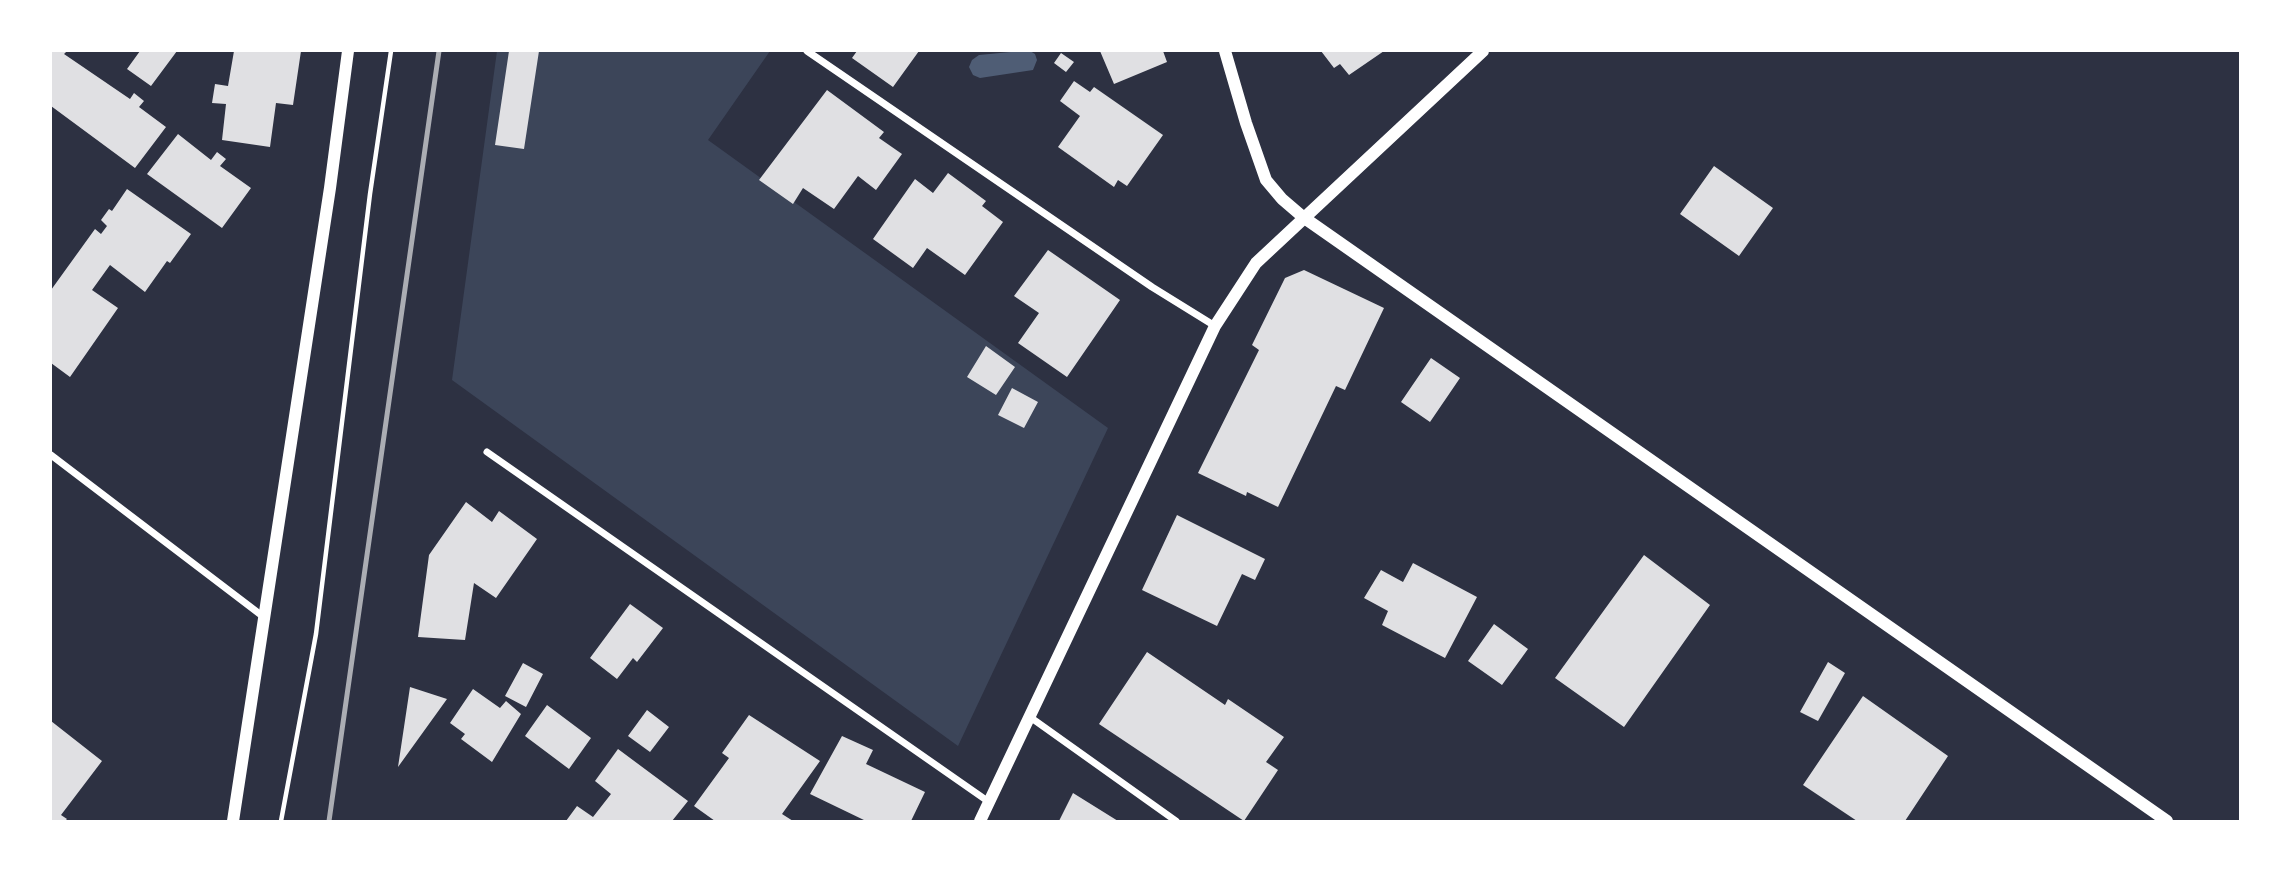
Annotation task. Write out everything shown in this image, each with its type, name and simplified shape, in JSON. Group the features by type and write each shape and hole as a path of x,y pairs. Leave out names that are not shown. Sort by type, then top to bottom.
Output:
{"street":[{"path":"233,821 330,188 348,51"},
{"path":"807,51 1152,287 1215,326"},
{"path":"1225,51 1266,180 1282,199 1303,217 2167,821"},
{"path":"980,821 1215,326 1256,262 1483,51"},
{"path":"486,452 989,802"},
{"path":"51,455 265,618"},
{"path":"1030,717 1176,821"}],"path":[{"path":"281,821 316,634 370,194 391,51"}],"shaded area":[{"path":"497,51 770,51 708,140 1108,428 958,746 452,380"},
{"path":"1021,51 1035,54 1037,60 1033,70 980,78 973,75 969,67 972,60 979,55"}],"building":[{"path":"51,51 67,51 64,54 130,99 134,93 144,101 139,107 166,127 135,168 51,106"},
{"path":"140,51 177,51 151,86 127,69"},
{"path":"234,51 301,51 293,105 276,103 270,147 222,140 226,104 212,103 215,84 228,86"},
{"path":"509,51 539,51 524,149 495,145"},
{"path":"857,51 919,51 893,87 852,58"},
{"path":"1100,51 1163,51 1167,62 1114,84"},
{"path":"1321,51 1384,51 1349,75 1340,64 1334,68"},
{"path":"1061,53 1074,62 1066,72 1054,63"},
{"path":"1074,81 1090,92 1094,87 1163,135 1127,186 1118,180 1114,187 1058,147 1080,116 1060,101"},
{"path":"827,90 884,132 879,138 902,154 876,190 858,176 834,209 803,188 793,204 759,180"},
{"path":"178,134 211,160 217,152 226,159 220,166 251,188 222,228 147,174"},
{"path":"1714,166 1773,208 1739,256 1680,214"},
{"path":"948,173 986,201 982,206 1003,222 965,275 927,248 913,268 873,239 915,179 933,193"},
{"path":"127,189 191,234 145,292 110,265 92,290 118,308 70,377 51,363 51,290 95,229 101,234 107,226 101,220 109,209 112,211"},
{"path":"1048,250 1120,300 1067,377 1018,343 1039,313 1014,296"},
{"path":"1304,270 1384,308 1345,390 1336,386 1278,507 1247,492 1246,496 1198,473 1259,350 1252,345 1285,278"},
{"path":"986,346 1015,367 996,395 967,377"},
{"path":"1431,358 1460,378 1430,422 1401,402"},
{"path":"1012,388 1038,402 1024,428 998,415"},
{"path":"466,502 492,522 499,511 537,539 496,598 474,583 465,640 418,637 429,555"},
{"path":"1177,515 1265,559 1255,580 1242,574 1217,626 1142,590"},
{"path":"1644,555 1710,605 1624,727 1555,678"},
{"path":"1413,563 1477,597 1445,658 1382,625 1388,611 1364,598 1381,570 1403,582"},
{"path":"630,604 663,628 637,662 633,658 617,679 590,658"},
{"path":"1494,624 1528,649 1502,685 1468,661"},
{"path":"1147,652 1225,705 1228,699 1284,737 1266,762 1278,770 1244,821 1099,724"},
{"path":"1828,662 1845,673 1818,721 1800,712"},
{"path":"523,663 543,674 526,707 505,696"},
{"path":"410,687 447,699 398,767"},
{"path":"473,689 500,708 506,701 521,714 492,762 461,739 465,734 450,723"},
{"path":"1863,696 1948,756 1905,821 1857,821 1803,785"},
{"path":"547,705 591,738 569,769 525,736"},
{"path":"647,710 669,727 650,752 628,736"},
{"path":"749,715 820,761 782,814 793,821 715,821 694,806 729,758 722,753"},
{"path":"51,721 102,761 61,815 67,819 65,821 51,821"},
{"path":"842,736 873,750 866,764 925,792 911,821 866,821 810,794"},
{"path":"618,749 688,801 672,821 566,821 577,806 593,817 611,794 595,781"},
{"path":"1073,793 1118,821 1059,821"}],"railway":[{"path":"329,821 439,51"}]}
